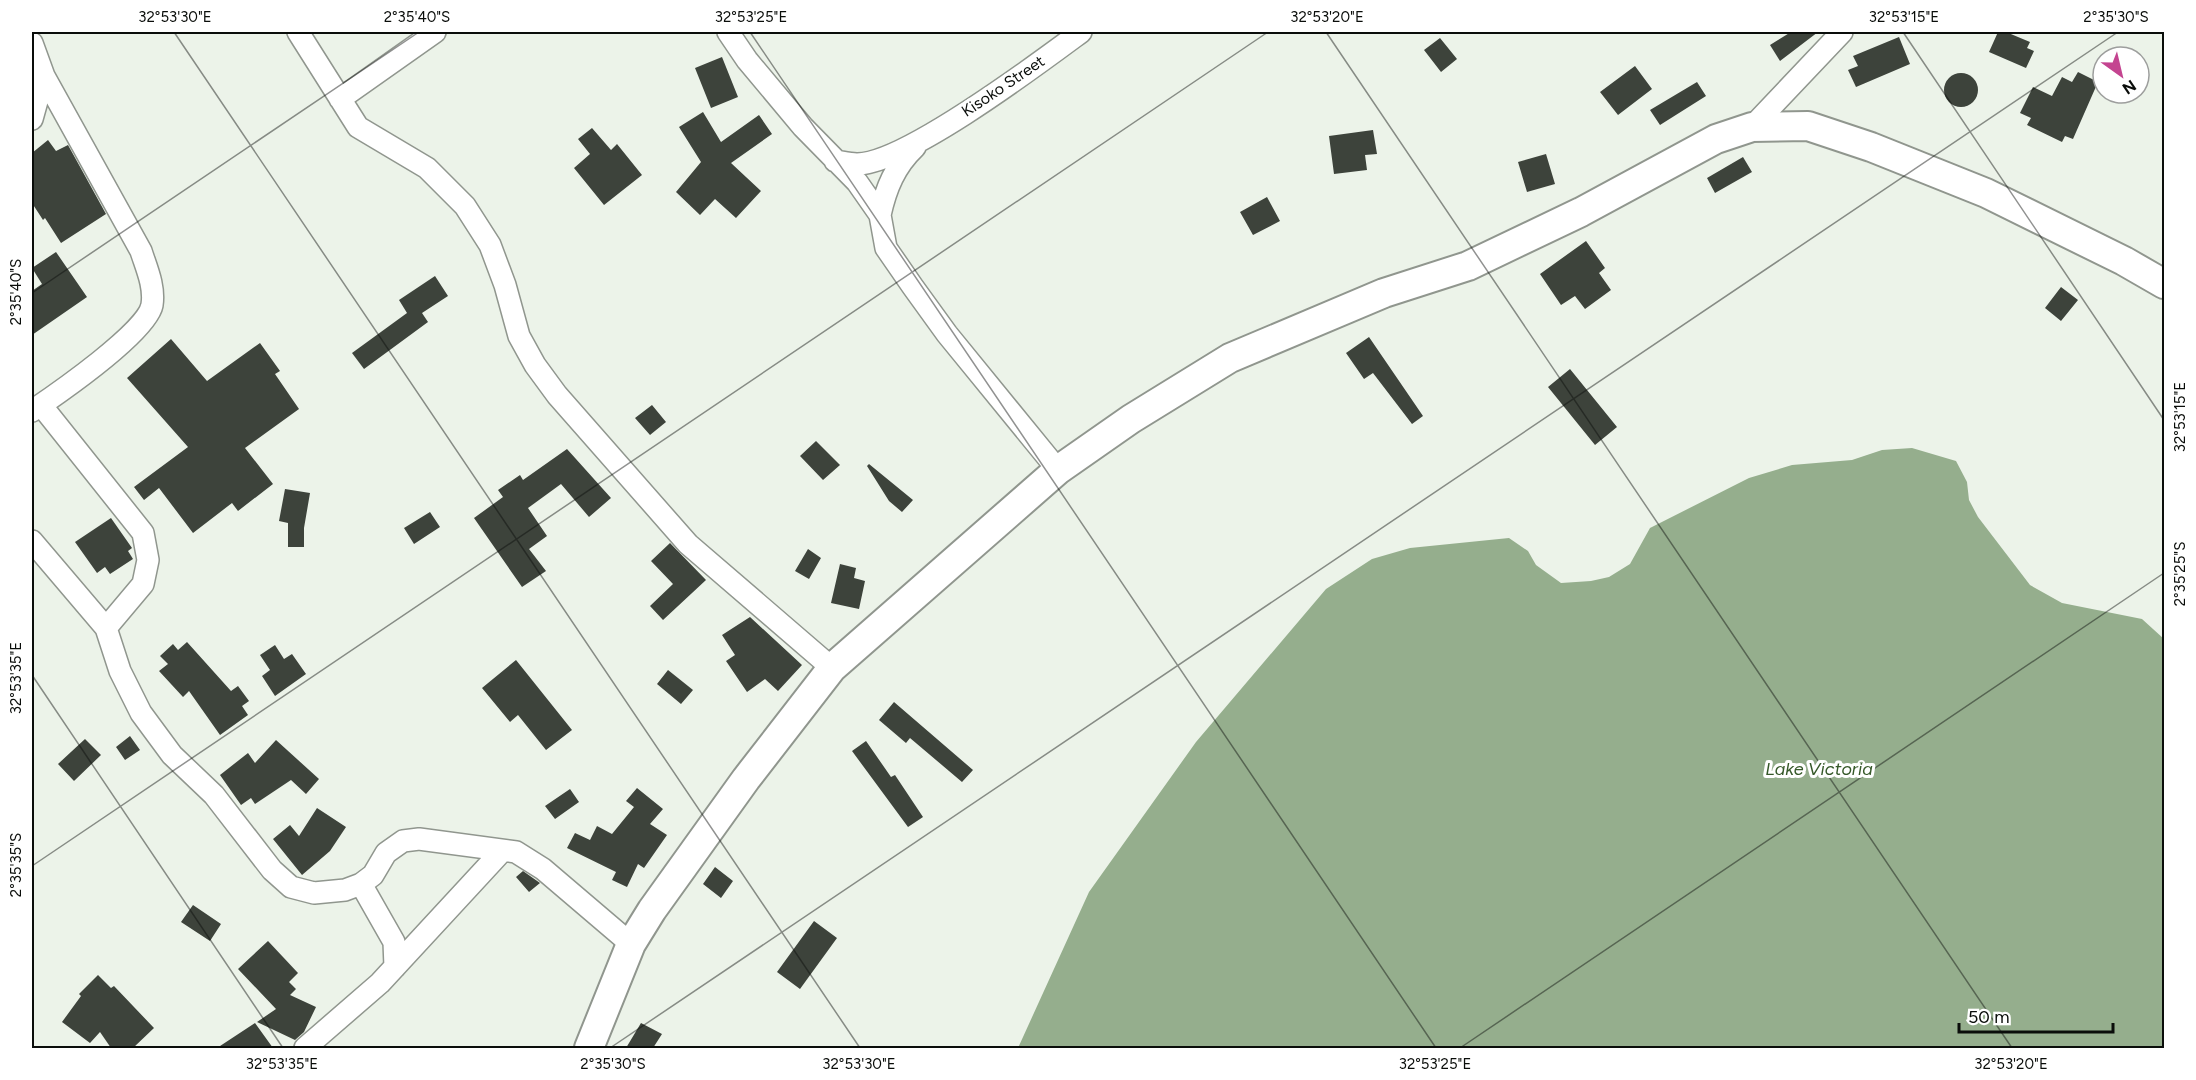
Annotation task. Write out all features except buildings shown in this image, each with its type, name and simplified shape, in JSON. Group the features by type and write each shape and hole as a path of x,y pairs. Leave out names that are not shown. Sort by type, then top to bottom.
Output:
{"street":[{"path":"298,32 358,127 427,168 465,206 490,245 505,285 519,336 535,365 558,395 688,544 832,668"},
{"path":"340,99 435,32"},
{"path":"728,32 747,60 835,161 857,182 880,215 886,248 906,277 947,334 1058,470"},
{"name":"Kisoko Street","path":"835,161 859,164 893,154 924,138 1025,73 1081,32"},
{"path":"1752,127 1842,32"},
{"path":"32,43 44,76 141,251 151,282 152,306 141,324 125,340 36,408 143,533 148,561 142,584 106,628"},
{"path":"32,119 44,76"},
{"path":"589,1048 631,944 652,910 746,779 832,668 1058,470 1131,419 1230,358 1384,293 1468,266 1581,212 1716,139 1752,127 1808,126 1871,147 1986,193 2124,261 2164,284"},
{"name":"Kisoko Street","path":"880,215 886,190 900,161 924,138"},
{"path":"32,542 106,628 120,671 141,713 172,755 213,795 272,870 291,887 314,893 345,890 361,884 373,875 386,853 402,841 419,839 516,852 530,858 631,944"},
{"path":"305,1048 360,1002 395,967 501,851"},
{"path":"361,884 394,942 395,967"}],"water":[{"name":"Lake Victoria","path":"1912,448 1956,461 1967,482 1969,500 1978,517 2030,585 2062,603 2142,619 2164,639 2164,1048 1018,1048 1089,892 1196,742 1326,589 1372,559 1410,548 1509,538 1528,551 1536,565 1561,583 1609,577 1630,564 1650,528 1749,478 1792,465 1852,460 1882,450"}]}
